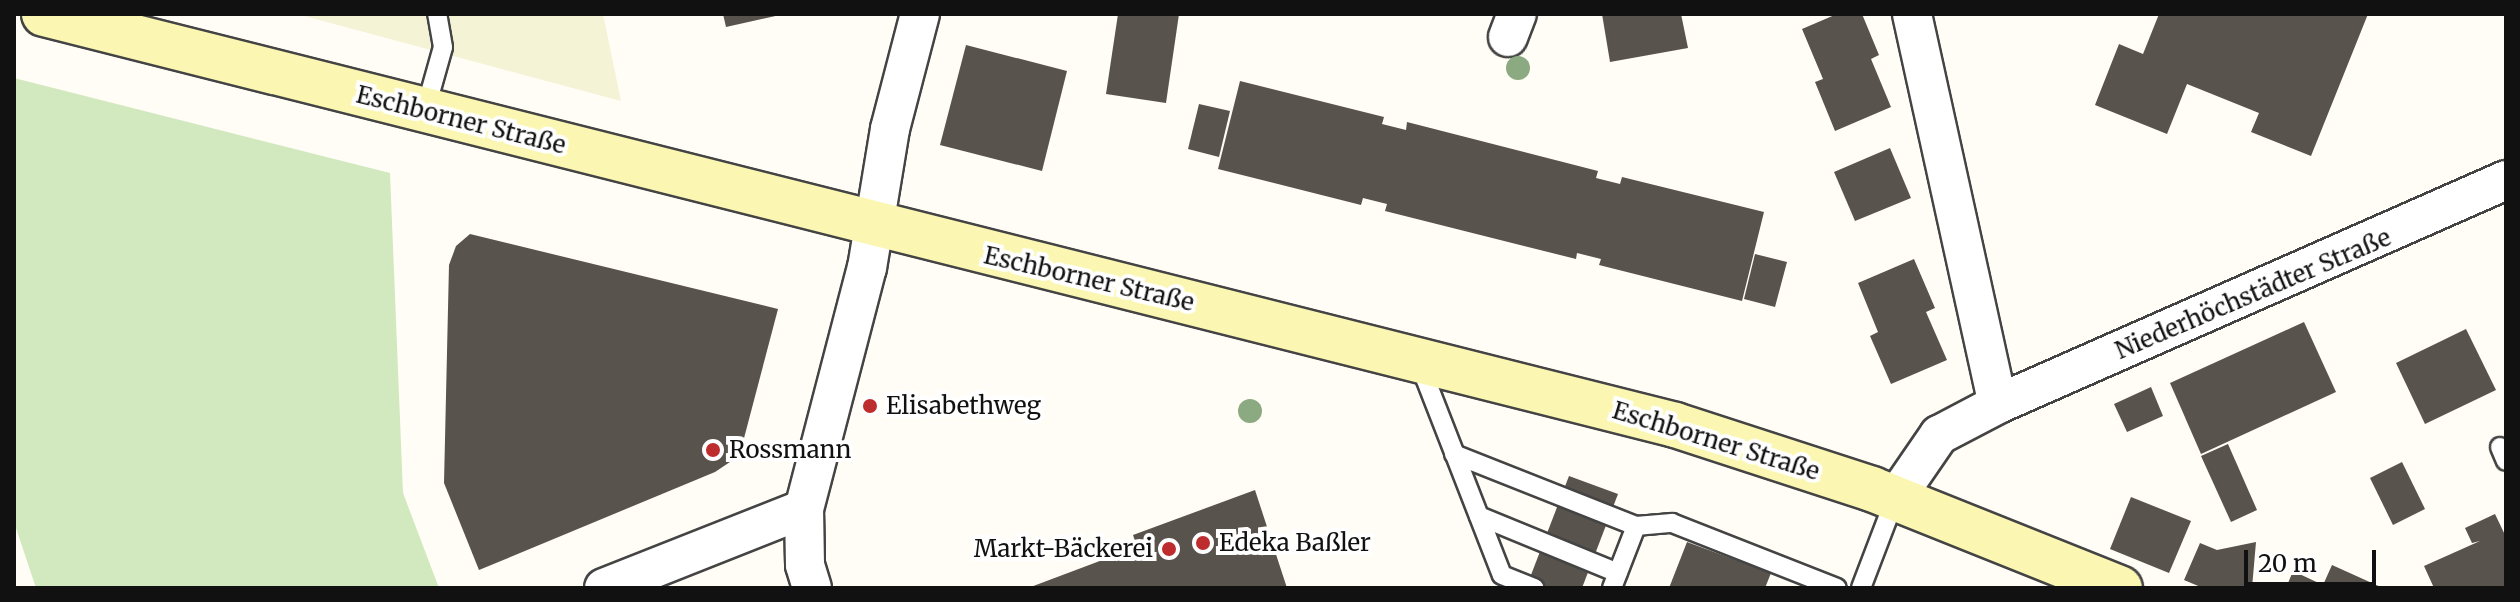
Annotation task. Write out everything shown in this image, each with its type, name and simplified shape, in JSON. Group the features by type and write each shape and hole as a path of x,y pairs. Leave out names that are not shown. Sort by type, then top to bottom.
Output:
{"main road":[{"name":"Eschborner Straße","path":"44,14 870,226 1675,425 1895,499 2116,587"}],"street":[{"path":"808,580 804,509 867,268 870,226 920,14"},
{"path":"1912,14 1998,404"},
{"name":"Niederhöchstädter Straße","path":"1895,499 1939,435 1998,404 2506,180"},
{"path":"604,588 655,578 804,509"}],"lane":[{"path":"425,111 443,47 437,14"},
{"path":"1418,359 1502,575 1535,588"},
{"path":"1454,454 1636,526 1672,523 1837,588"},
{"path":"1861,588 1895,499"},
{"path":"1479,516 1615,580 1636,526"}],"green space":[{"path":"297,14 603,14 621,101"},
{"path":"14,78 390,173 403,493 439,588 36,588 14,522"}],"building":[{"path":"723,14 779,14 780,15 726,27"},
{"path":"1118,14 1179,14 1166,103 1106,94"},
{"path":"1602,14 1681,14 1688,48 1610,62"},
{"path":"1837,14 1862,14 1879,55 1871,59 1891,107 1835,131 1815,82 1823,79 1802,29"},
{"path":"2159,14 2368,14 2311,156 2251,132 2259,113 2187,84 2167,134 2095,105 2119,44 2143,54"},
{"path":"966,45 1067,71 1042,171 940,145"},
{"path":"1240,81 1384,117 1382,124 1406,130 1407,122 1598,171 1596,178 1620,184 1622,177 1764,212 1742,301 1599,265 1601,259 1577,253 1576,259 1385,211 1387,204 1363,198 1361,205 1218,169"},
{"path":"1199,104 1230,111 1219,157 1188,149"},
{"path":"1890,148 1911,198 1855,221 1834,172"},
{"path":"470,234 778,309 743,442 733,460 715,472 479,570 444,483 449,265 456,246"},
{"path":"1755,254 1787,262 1775,307 1744,299"},
{"path":"1914,259 1935,308 1926,312 1947,360 1891,384 1870,336 1878,332 1858,283"},
{"path":"2304,322 2336,392 2201,454 2170,383"},
{"path":"2466,329 2496,390 2425,424 2396,363"},
{"path":"2151,387 2163,416 2127,432 2114,404"},
{"path":"2228,444 2257,510 2231,522 2201,456"},
{"path":"2402,462 2425,509 2393,525 2370,478"},
{"path":"1569,476 1618,494 1582,588 1526,588"},
{"name":"Edeka Baßler","path":"1255,490 1287,588 1028,588 1137,547 1133,535"},
{"path":"2131,497 2191,521 2169,573 2110,549"},
{"path":"2495,514 2506,537 2506,588 2434,588 2424,566 2480,541 2472,543 2465,528"},
{"path":"1687,542 1771,573 1765,588 1669,588"},
{"path":"2256,542 2252,588 2203,588 2184,580 2200,543 2217,550"},
{"path":"2332,565 2383,588 2286,588 2293,571 2323,585"}],"place":[{"name":"Elisabethweg","path":"870,406"},
{"name":"Rossmann","path":"713,450"},
{"name":"Edeka Baßler","path":"1203,543"},
{"name":"Markt-Bäckerei","path":"1169,549"}]}
